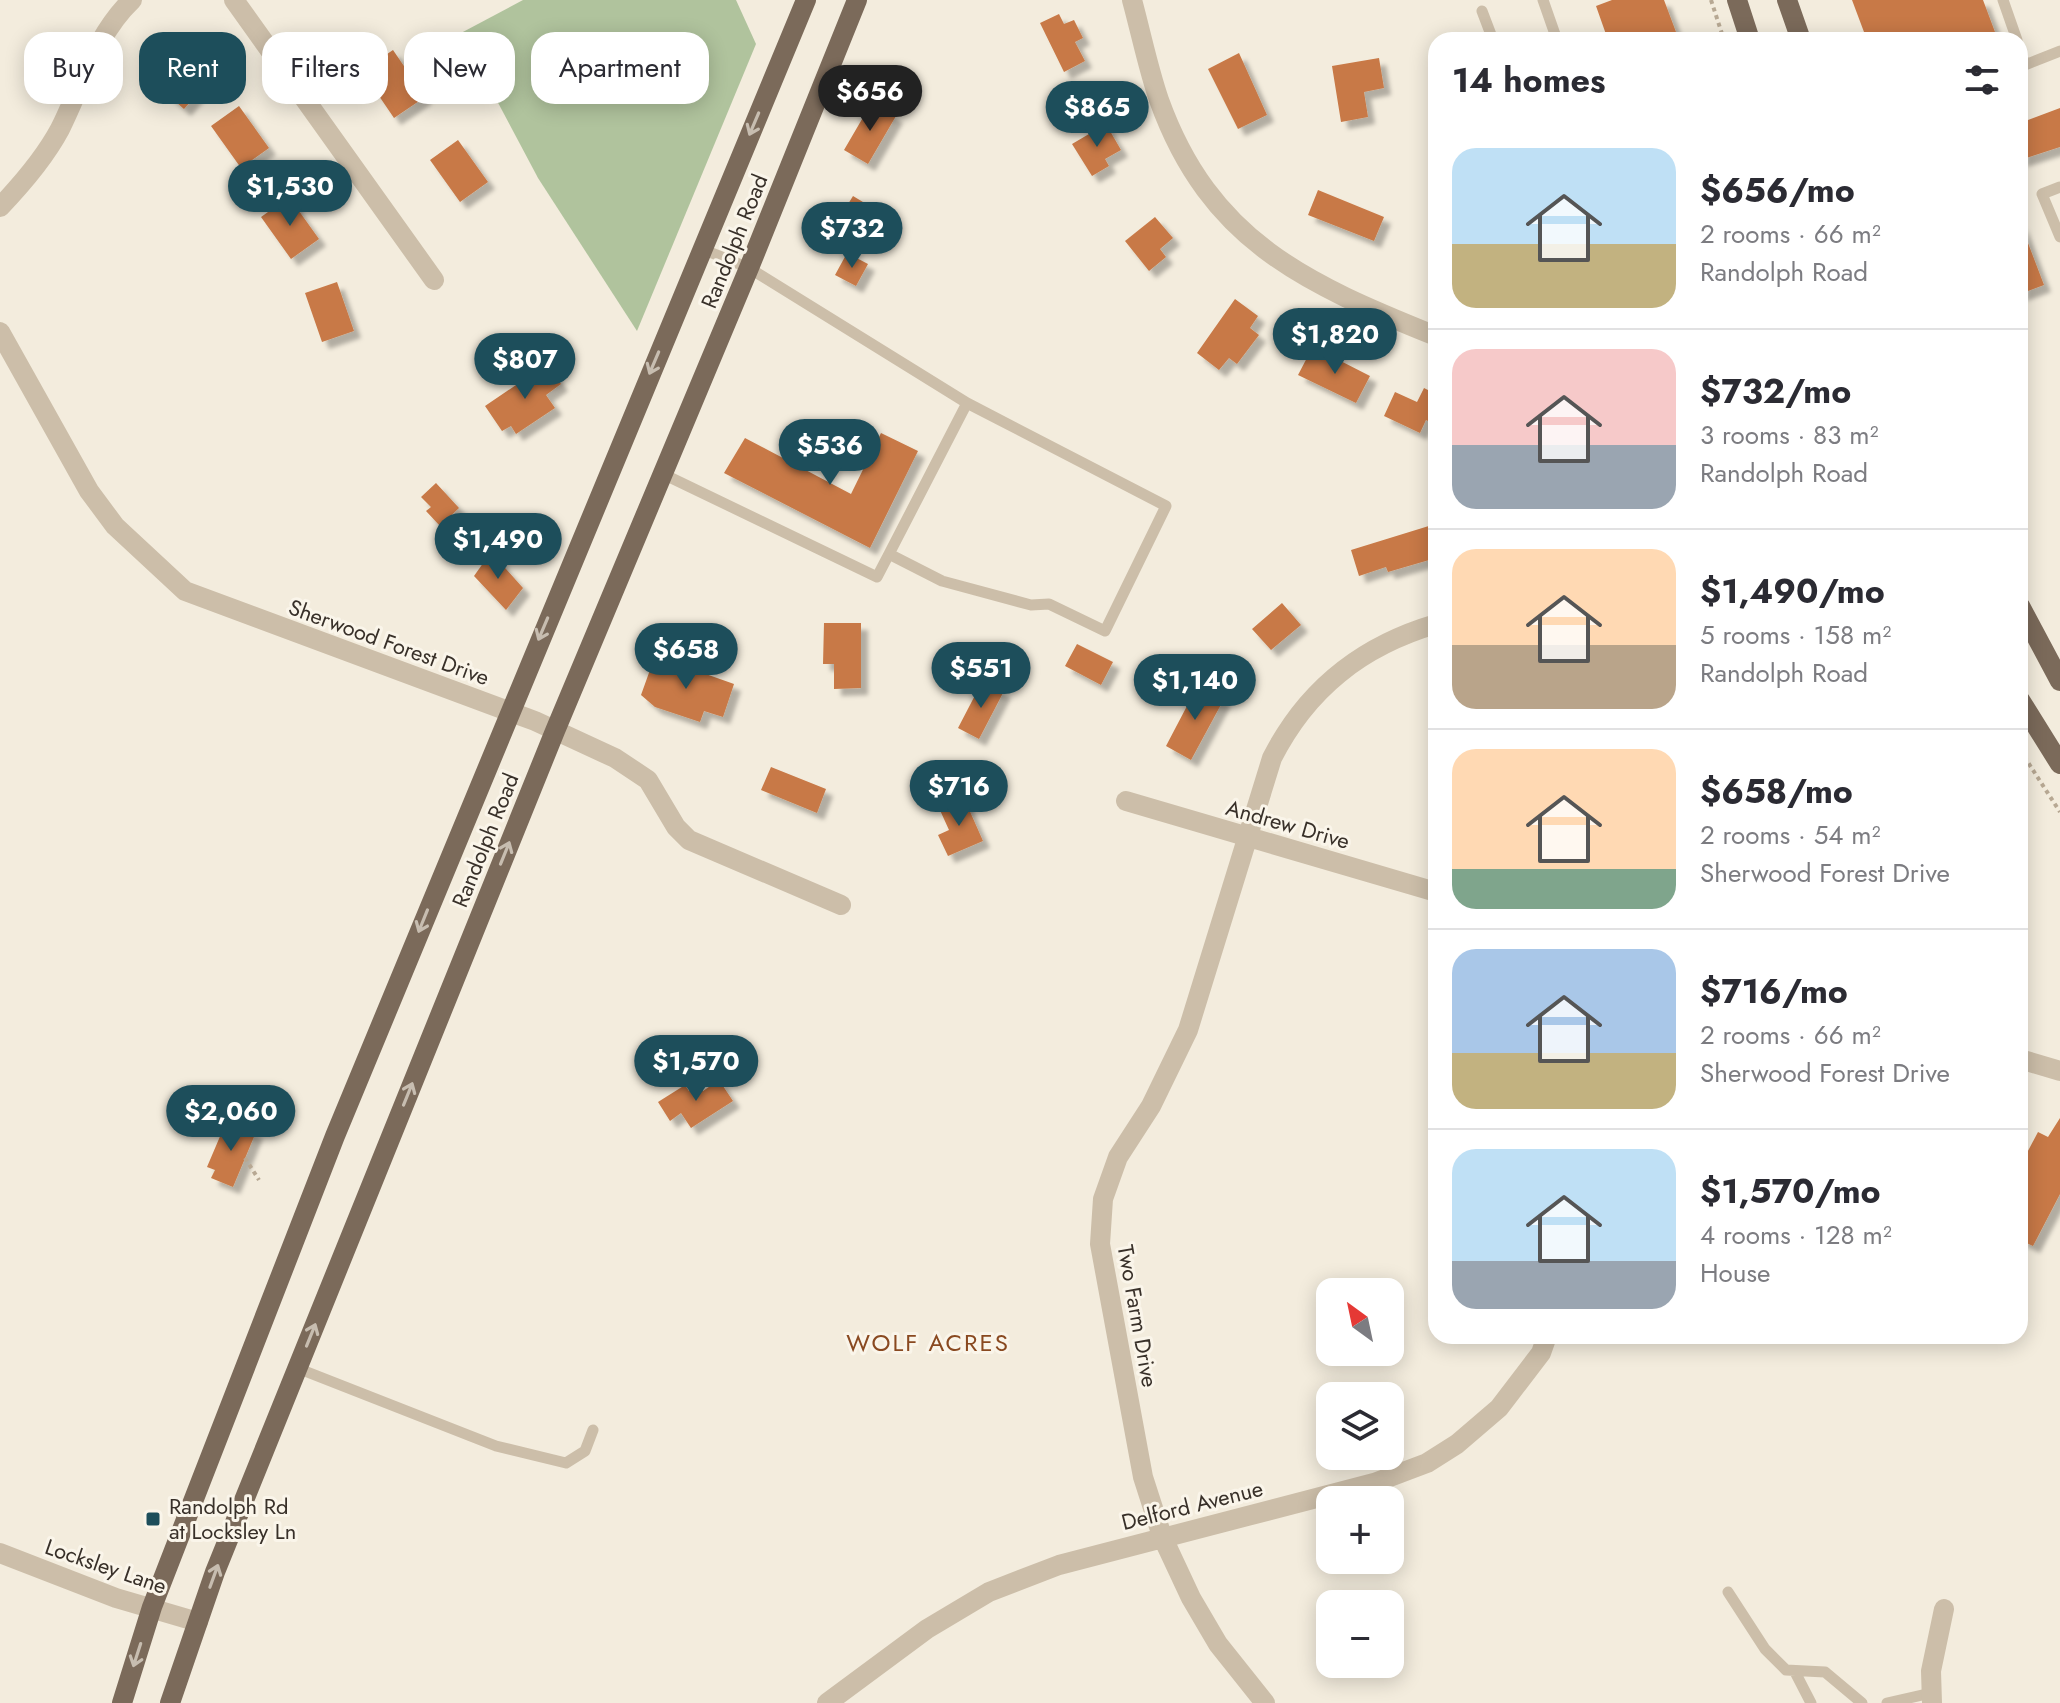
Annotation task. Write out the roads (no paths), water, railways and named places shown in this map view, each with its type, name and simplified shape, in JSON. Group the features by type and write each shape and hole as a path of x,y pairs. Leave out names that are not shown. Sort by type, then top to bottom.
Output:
{"main road":[{"name":"Randolph Road","path":"122,1703 152,1607 341,1122 508,712 806,0"},
{"name":"Randolph Road","path":"170,1703 198,1622 297,1368 555,731 749,268 857,0"},
{"path":"1737,0 1747,32"},
{"path":"1787,0 1798,32"},
{"path":"2028,621 2060,681"},
{"path":"2028,713 2060,764"}],"street":[{"path":"0,207 59,131 100,44 118,14 132,0"},
{"path":"234,0 434,280"},
{"path":"1132,0 1159,101 1191,167 1235,225 1279,262 1342,298 1428,333"},
{"name":"Sherwood Forest Drive","path":"0,332 89,491 115,526 185,591 508,712 615,758 648,780 676,827 689,840 841,905"},
{"name":"Two Farm Drive","path":"1265,1703 1218,1644 1191,1598 1162,1536 1143,1477 1100,1244 1103,1199 1118,1157 1151,1106 1188,1030 1272,758 1290,722 1316,692 1359,657 1428,627"},
{"name":"Andrew Drive","path":"1126,801 1428,890"},
{"path":"2028,1061 2060,1071"},
{"name":"Delford Avenue","path":"827,1703 927,1629 989,1592 1059,1565 1374,1483 1427,1463 1457,1444 1499,1408 1541,1353 1544,1344"},
{"name":"Locksley Lane","path":"0,1553 94,1590 198,1622"},
{"path":"1932,1698 1931,1671 1944,1609"}],"lane":[{"path":"1543,0 1554,32"},
{"path":"2003,0 2014,32"},
{"path":"1482,11 1490,32"},
{"path":"2028,64 2060,51"},
{"path":"2060,187 2042,194 2060,237"},
{"path":"702,249 749,268 967,403 1166,506 1105,631 1049,604 1031,605 942,581 889,554"},
{"path":"663,474 877,577 967,403"},
{"path":"297,1368 496,1446 566,1463 585,1451 593,1430"},
{"path":"1728,1592 1765,1649 1786,1670 1825,1672 1862,1703"},
{"path":"1795,1672 1811,1703"},
{"path":"1887,1703 1932,1698"}],"place":[{"name":"Randolph Rd at Locksley Ln","path":"153,1519"}],"district":[{"name":"WOLF ACRES","path":"928,1342"}]}
